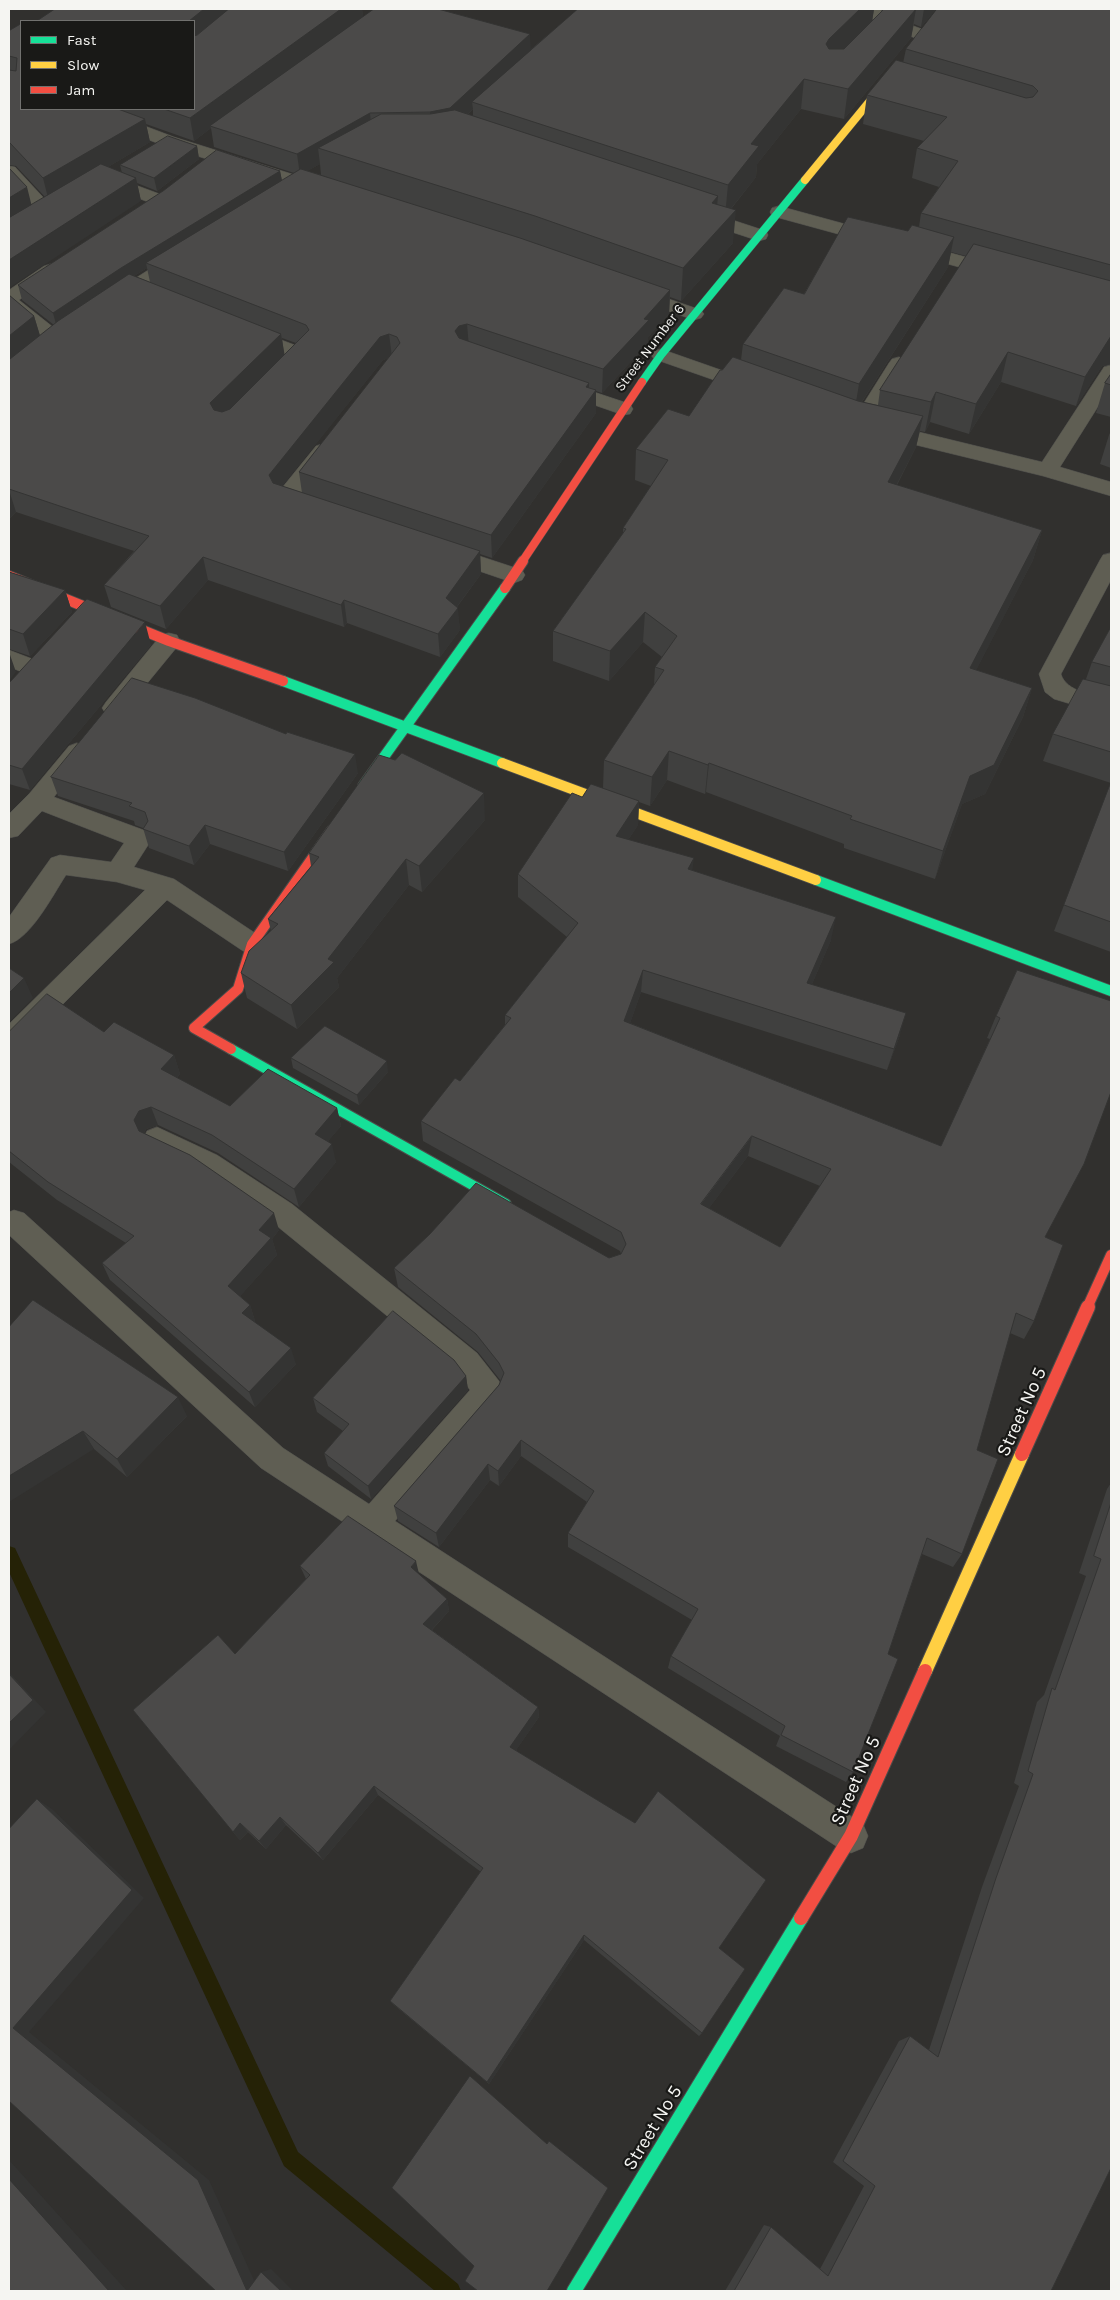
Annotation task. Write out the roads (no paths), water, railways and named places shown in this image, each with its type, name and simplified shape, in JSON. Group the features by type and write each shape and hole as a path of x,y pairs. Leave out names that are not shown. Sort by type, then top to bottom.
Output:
{"street":[{"path":"869,9 886,22 924,36"},
{"path":"871,34 886,22"},
{"path":"890,77 906,87"},
{"name":"Street Number 6","path":"354,799 514,575 661,354 890,77"},
{"path":"92,110 120,114 168,141 196,150 210,162 303,183 341,195"},
{"path":"196,150 212,138"},
{"path":"152,150 168,141"},
{"path":"88,188 120,169"},
{"path":"9,171 39,217 63,203"},
{"path":"279,198 320,174"},
{"path":"104,178 166,195 142,211"},
{"path":"684,210 759,235"},
{"path":"778,212 957,270 1018,278"},
{"path":"97,313 132,288 197,248"},
{"path":"9,298 67,260"},
{"path":"132,288 158,298"},
{"path":"620,288 694,314"},
{"path":"9,302 50,344 73,328"},
{"path":"230,326 301,354 267,387"},
{"path":"911,343 851,422 1047,470 1111,489"},
{"path":"661,354 770,393"},
{"path":"1047,470 1111,371"},
{"path":"541,380 623,409"},
{"path":"331,514 285,499 338,432"},
{"path":"422,544 514,575"},
{"path":"1111,560 1050,674 1053,686 1062,693 1111,708"},
{"path":"9,576 169,641 301,687 1111,991"},
{"path":"72,628 91,608"},
{"path":"9,827 38,800 169,641"},
{"path":"9,658 35,669"},
{"path":"38,800 140,839 117,872"},
{"path":"337,824 252,944 238,989 194,1028 514,1209"},
{"path":"9,934 28,912 60,865 117,872 165,886 252,944"},
{"path":"9,1041 165,886"},
{"path":"157,1139 208,1163 282,1213 467,1363 488,1391 372,1524"},
{"path":"14,1222 272,1458 851,1836"},
{"name":"Street No 5","path":"574,2291 851,1836 1111,1255"}],"waterway":[{"path":"9,1554 291,2159 451,2291"}]}
